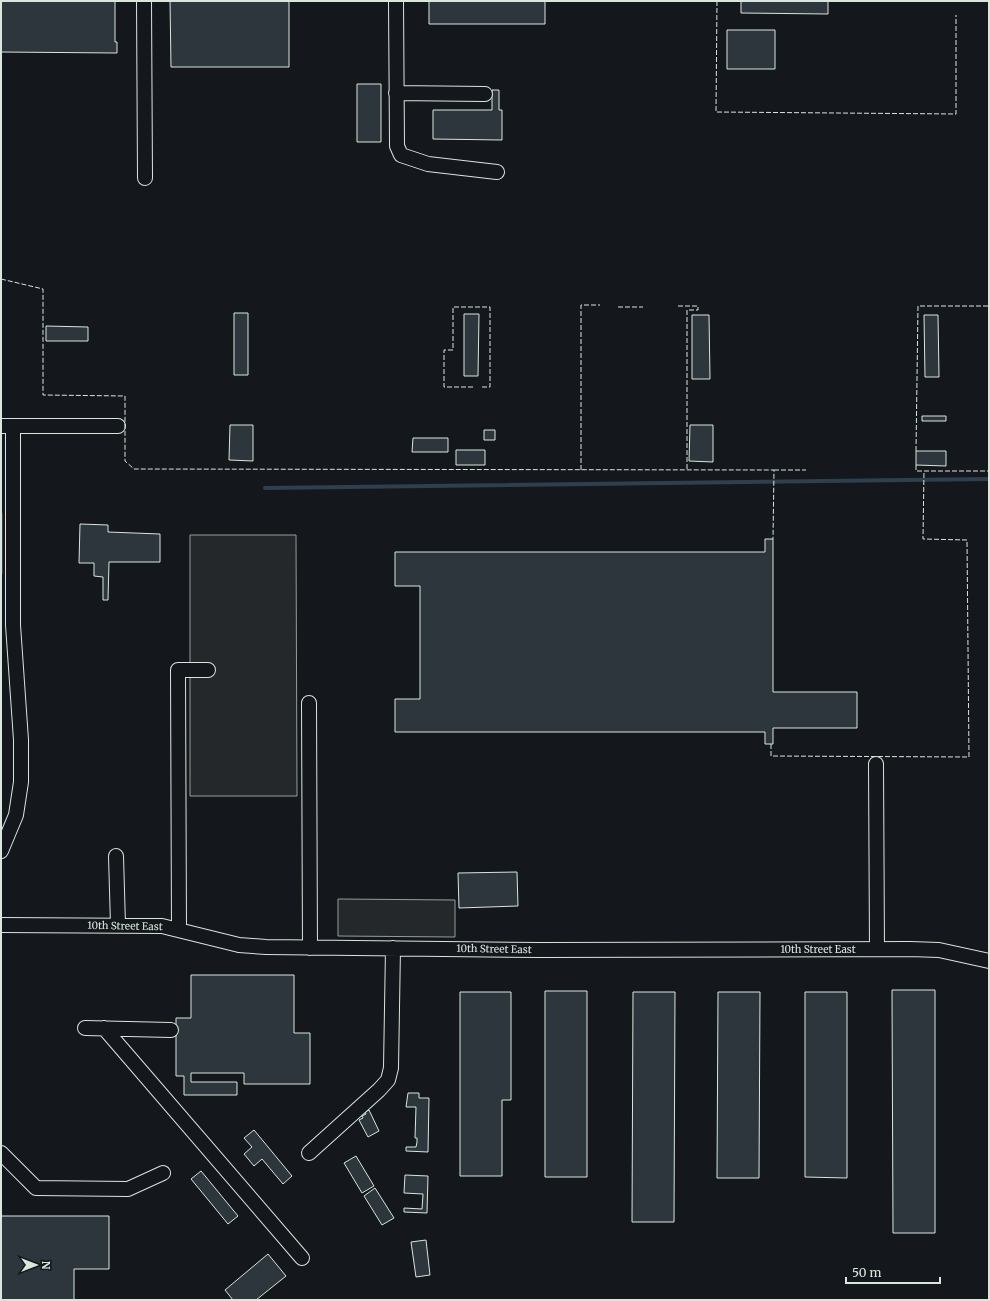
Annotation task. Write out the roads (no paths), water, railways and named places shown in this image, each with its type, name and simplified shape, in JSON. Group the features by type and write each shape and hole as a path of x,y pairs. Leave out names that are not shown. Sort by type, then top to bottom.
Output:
{"street":[{"path":"144,1 145,178"},
{"path":"396,1 397,146 401,155 428,164 497,172"},
{"path":"396,93 485,94"},
{"path":"1,851 16,815 21,782 21,740 13,625 7,426 118,426"},
{"path":"179,929 178,670 208,670"},
{"path":"309,704 310,948"},
{"path":"876,764 877,949"},
{"path":"116,856 118,925"},
{"name":"10th Street East","path":"1,925 162,926 239,945 310,948 939,950 989,961"},
{"path":"308,1153 379,1090 388,1080 392,1068 393,948"},
{"path":"85,1028 171,1030"},
{"path":"104,1028 302,1258"},
{"path":"1,1153 36,1188 128,1189 163,1173"}],"waterway":[{"path":"265,488 989,479"},
{"path":"1,514 1,573"}]}
